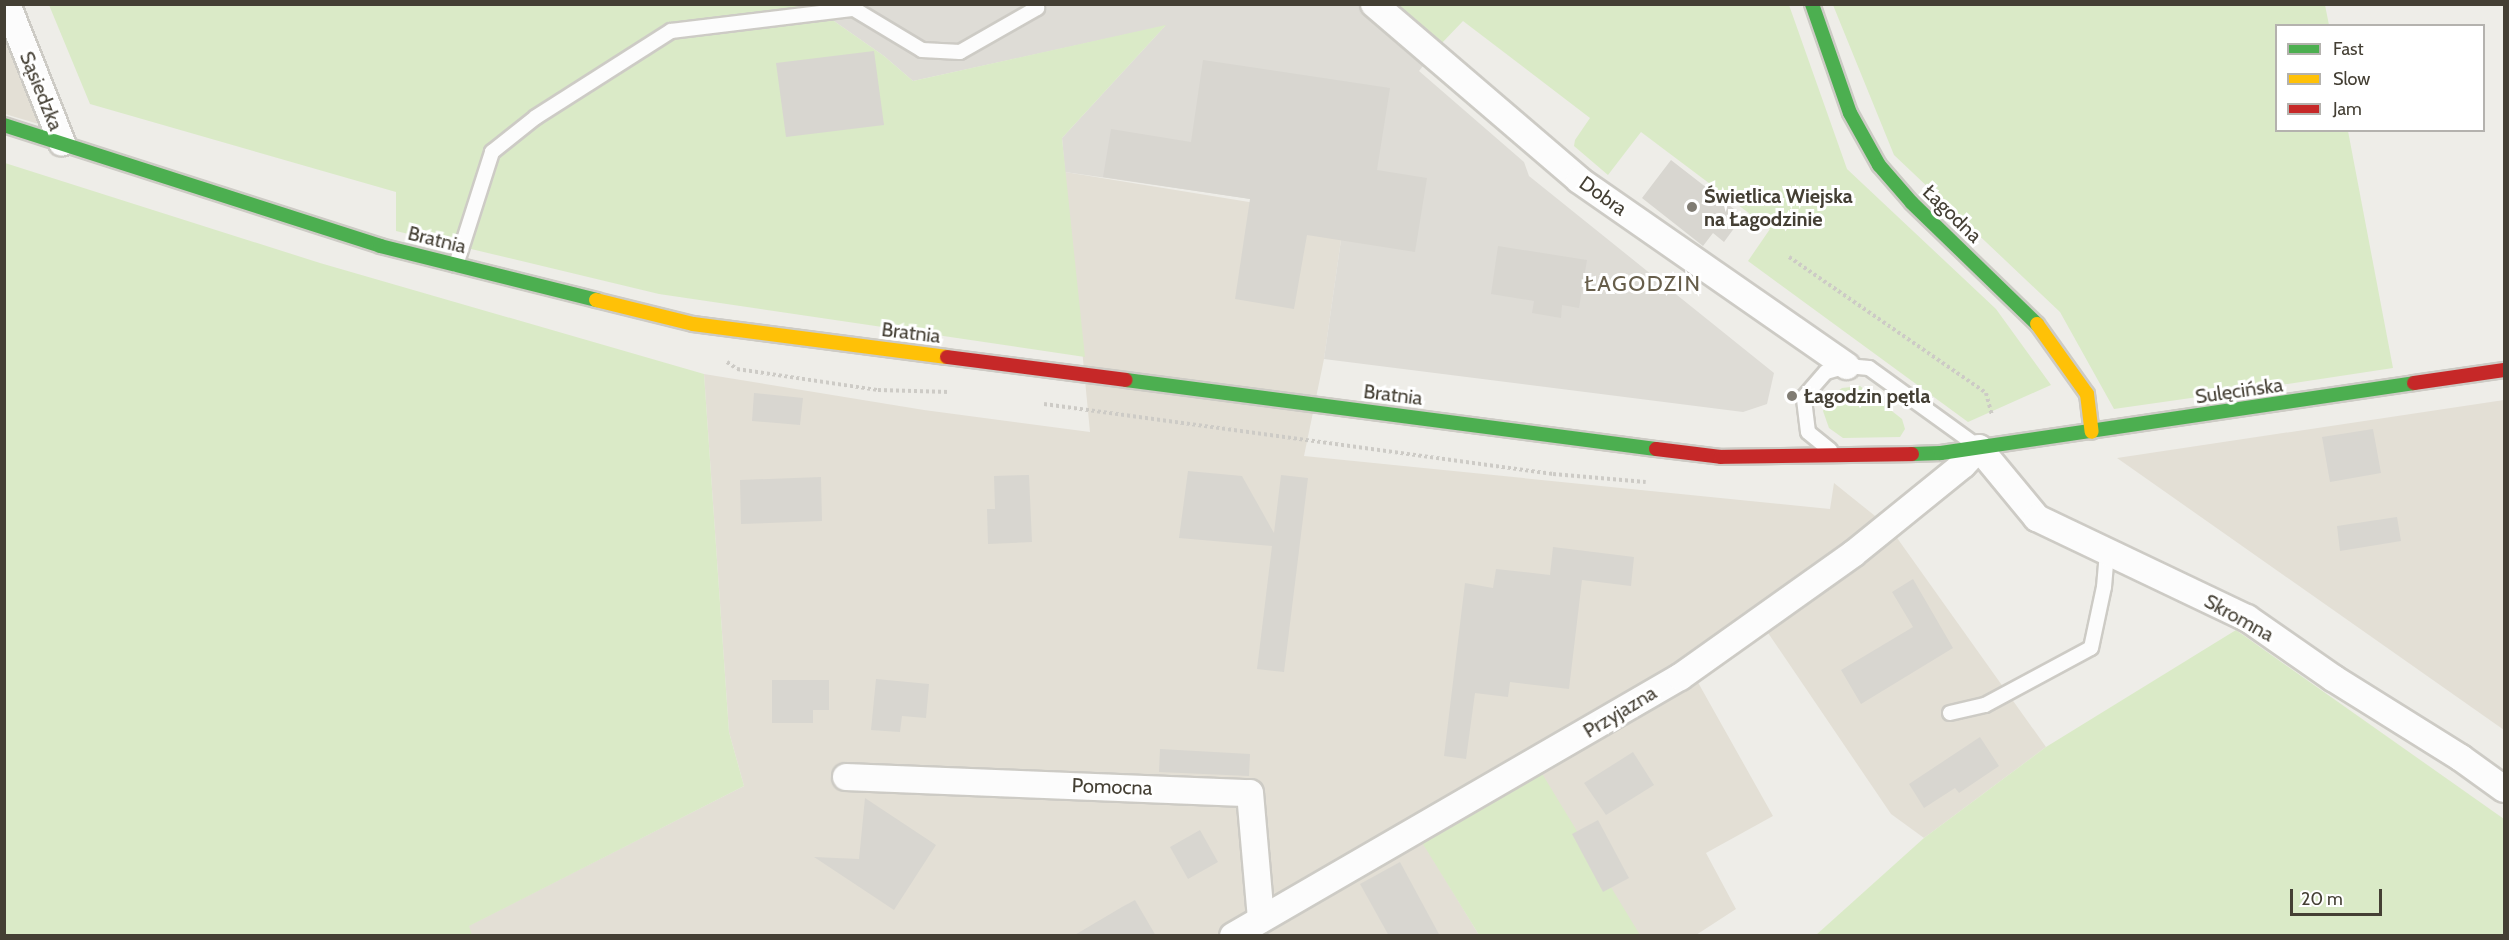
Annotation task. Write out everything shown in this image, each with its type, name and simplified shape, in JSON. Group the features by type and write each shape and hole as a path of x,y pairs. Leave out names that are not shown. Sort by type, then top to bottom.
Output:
{"street":[{"name":"Sąsiedzka","path":"7,4 62,143"},
{"name":"Dobra","path":"1374,4 1579,180 1847,366"},
{"name":"Łagodna","path":"1812,4 1850,112 1879,165 1912,203 2031,317 2048,337 2086,394 2092,432"},
{"name":"Bratnia","path":"4,125 380,246 693,324 1721,457 1941,453 1990,446"},
{"name":"Sulęcińska","path":"1990,446 2505,370"},
{"name":"Skromna","path":"1990,446 2037,518 2247,618 2333,678 2461,758 2505,789"},
{"name":"Przyjazna","path":"1233,936 1680,677 1853,554 1990,446"},
{"name":"Pomocna","path":"846,777 1250,793 1261,920"}],"lane":[{"path":"456,265 492,152 536,117 671,31 854,9 922,50 960,52 1037,8 1038,4"},
{"path":"1836,454 1808,432 1804,397 1826,372 1847,366 1869,368 1990,446"},
{"path":"1950,713 1985,705 2091,648 2108,552"}],"path":[{"path":"1789,256 1986,393 1990,446"}],"shaded area":[{"path":"811,5 1394,5 1440,45 1419,71 1524,162 1529,176 1774,373 1767,404 1743,412 1324,359 1341,240 1335,211 1065,172 1062,138 1165,26 913,81 884,56"},
{"path":"5,28 42,125 5,114"},
{"path":"1065,172 1335,216 1341,240 1324,359 1304,456 1830,509 1834,483 1890,528 2046,747 1924,838 1891,814 1764,627 1691,670 1773,816 1706,853 1736,909 1696,935 1632,935 1416,831 1479,935 472,936 468,926 744,786 729,732 704,374 924,410 1090,432"},
{"path":"2504,400 2504,730 2117,458"}],"green space":[{"path":"49,5 811,5 884,56 913,81 1166,25 1062,138 1085,357 659,294 396,231 396,192 90,104"},
{"path":"1394,5 1789,5 1847,169 1996,309 2051,385 1968,422 1748,261 1770,229 1641,132 1608,175 1574,146 1575,140 1590,118 1463,21 1440,45"},
{"path":"1833,5 2325,5 2329,24 2275,24 2275,132 2348,132 2393,368 2214,395 2213,392 2198,397 2114,409 2060,312 1894,155"},
{"path":"5,163 320,263 704,374 729,732 744,786 469,926 472,935 5,935"},
{"path":"1860,386 1902,419 1905,429 1900,437 1843,438 1829,428 1823,411 1829,398 1842,388"},
{"path":"2236,630 2504,819 2504,935 1816,935 1924,838 2046,747"},
{"path":"1535,762 1640,935 1479,935 1415,831"}],"building":[{"path":"874,51 884,125 786,137 776,63"},
{"path":"1203,60 1390,88 1377,170 1427,178 1415,252 1307,235 1294,309 1235,299 1250,199 1103,177 1111,129 1191,142"},
{"name":"Świetlica Wiejska na Łagodzinie","path":"1671,160 1743,216 1724,242 1713,233 1703,246 1642,198"},
{"path":"1498,246 1587,260 1579,308 1562,305 1561,318 1532,313 1534,301 1491,294"},
{"path":"754,393 803,398 800,425 752,421"},
{"path":"2373,429 2381,473 2330,482 2322,437"},
{"path":"1188,471 1242,476 1274,533 1281,475 1308,478 1284,672 1257,669 1272,546 1179,538"},
{"path":"1029,475 1032,542 988,544 987,509 995,509 994,476"},
{"path":"821,477 822,521 741,524 740,480"},
{"path":"2397,517 2401,541 2340,551 2337,526"},
{"path":"1553,547 1634,557 1631,586 1582,580 1569,689 1510,682 1508,697 1475,693 1466,759 1444,756 1465,583 1493,588 1496,569 1550,575"},
{"path":"1913,579 1953,648 1861,704 1841,670 1913,627 1892,592"},
{"path":"876,679 929,684 926,718 902,716 900,732 871,730"},
{"path":"772,680 829,680 829,710 813,710 813,723 772,723"},
{"path":"1980,737 1999,766 1959,793 1955,788 1924,808 1909,784"},
{"path":"1160,749 1250,754 1249,776 1159,772"},
{"path":"1633,752 1654,785 1606,815 1584,783"},
{"path":"865,798 936,845 894,910 814,857 859,859"},
{"path":"1598,820 1629,878 1603,892 1572,834"},
{"path":"1200,830 1218,862 1188,879 1170,847"},
{"path":"1400,862 1440,936 1389,936 1360,884"},
{"path":"1135,900 1156,936 1073,936 1122,907"}],"traffic: fast":[{"path":"1812,4 1850,113 1879,165 1912,203 2037,324"},
{"path":"4,125 380,246 596,300"},
{"path":"1126,380 1656,449"},
{"path":"1912,454 1941,453 2414,383"}],"traffic: slow":[{"path":"596,300 693,324 947,357"},
{"path":"2037,324 2087,394 2092,432"}],"traffic: jam":[{"path":"947,357 1126,380"},
{"path":"2414,383 2504,370"},
{"path":"1656,449 1721,457 1912,454"}],"place":[{"name":"Świetlica Wiejska na Łagodzinie","path":"1692,207"},
{"name":"Łagodzin pętla","path":"1792,396"}],"district":[{"name":"ŁAGODZIN","path":"1643,284"}]}
